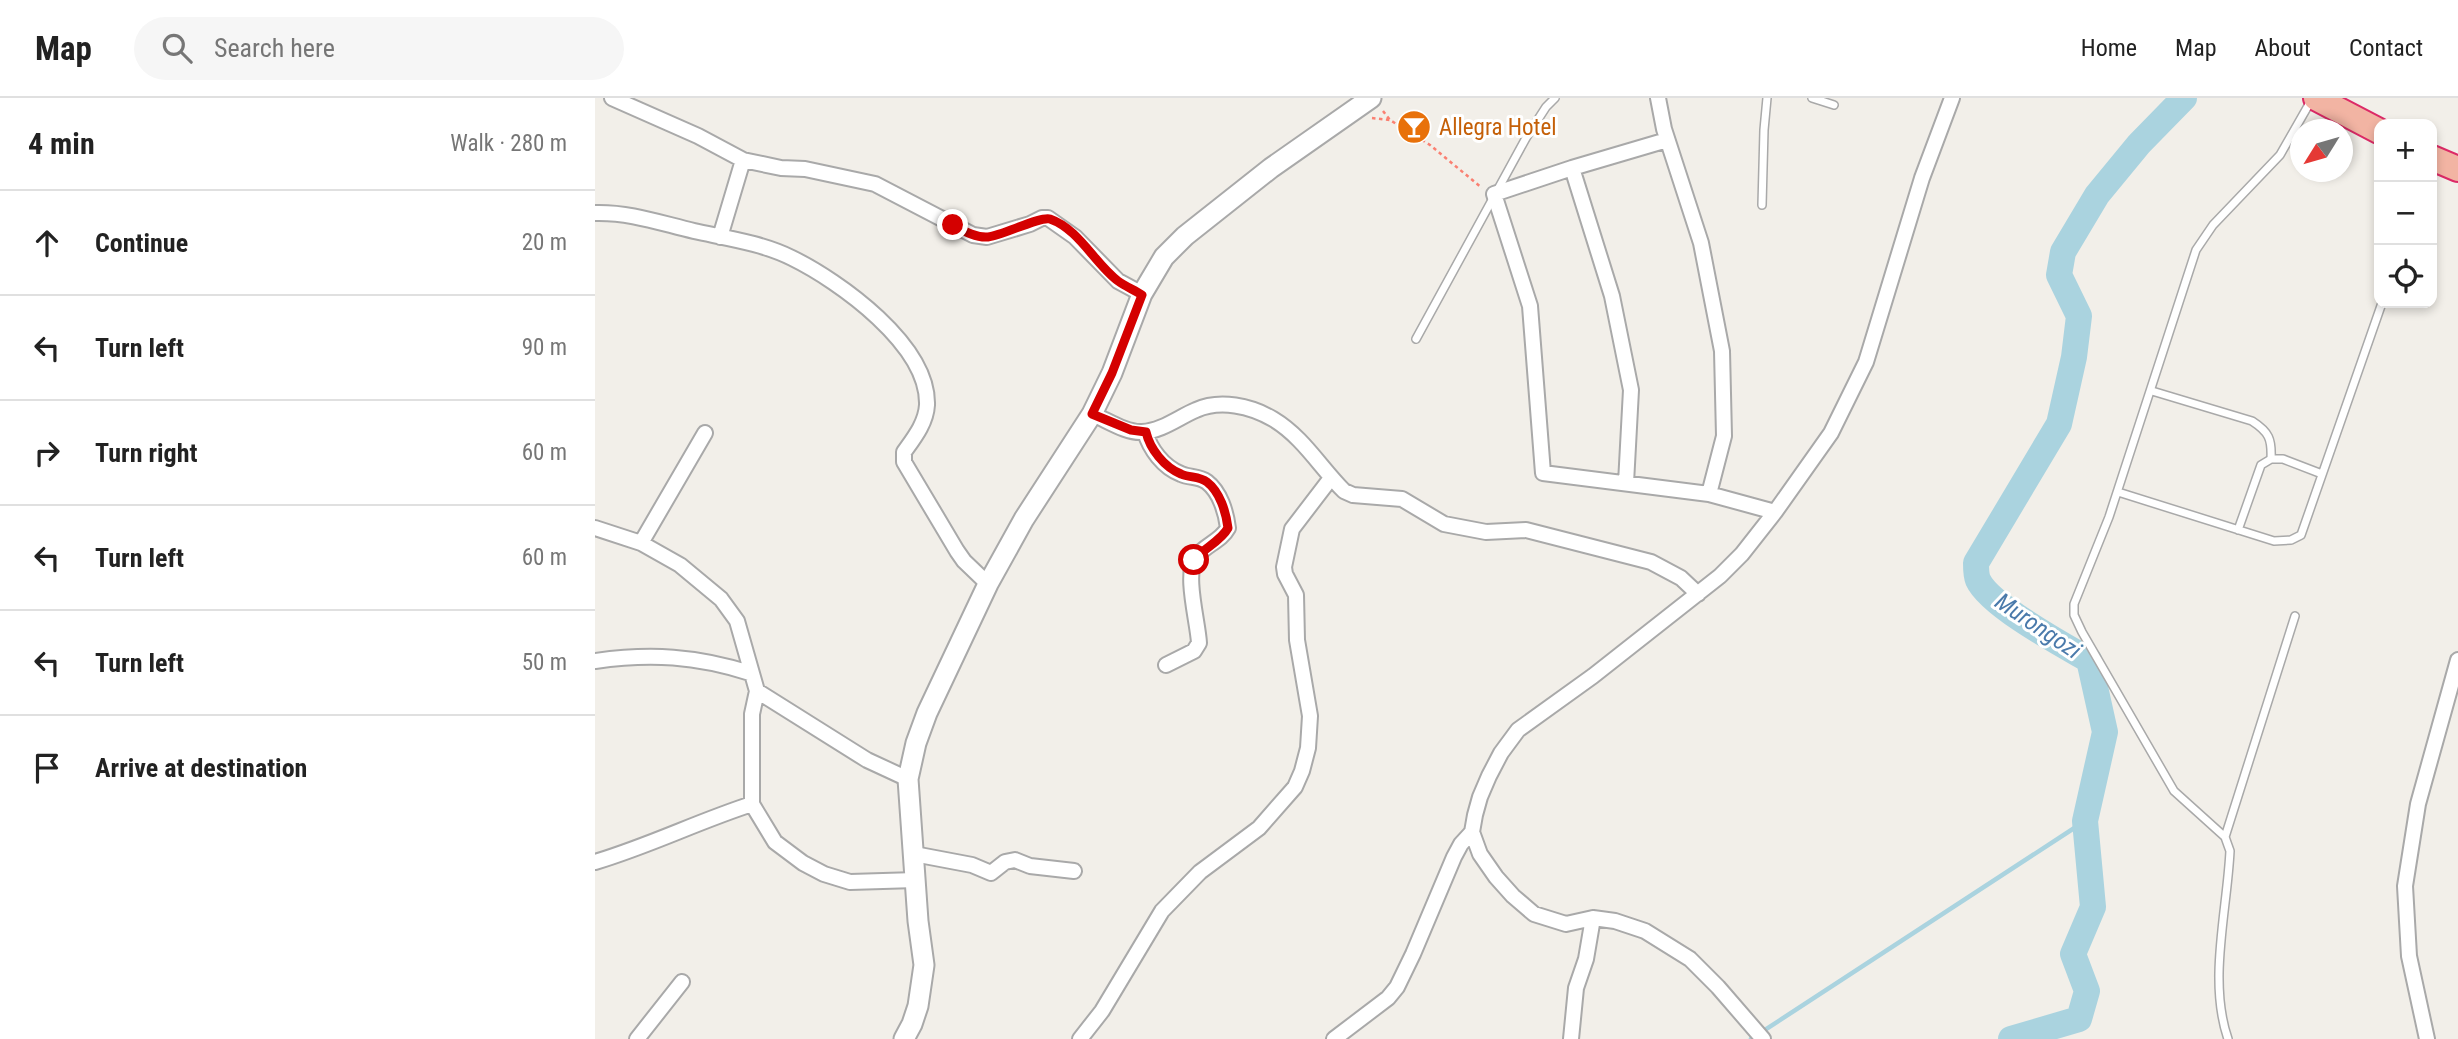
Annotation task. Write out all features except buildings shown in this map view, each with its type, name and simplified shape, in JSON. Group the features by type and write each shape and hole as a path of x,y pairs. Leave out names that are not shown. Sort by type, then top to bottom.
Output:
{"highway":[{"path":"2314,98 2374,128"},
{"path":"2437,160 2458,169"}],"street":[{"path":"612,98 698,136 743,160 781,168 806,169 875,184 973,235 986,237 1048,218 1075,237 1118,281 1142,295"},
{"path":"1658,98 1667,140 1701,243 1722,351 1724,436 1709,494"},
{"path":"1334,1039 1388,998 1397,987 1454,857 1472,832 1479,797 1501,753 1518,730 1698,594 1742,554 1831,433 1866,362 1922,178 1952,98"},
{"path":"904,1039 918,1006 924,965 918,921 908,779 924,721 988,584 1024,519 1092,414 1112,373 1142,295 1164,257 1185,236 1271,168 1375,102"},
{"path":"1667,140 1495,194 1530,306 1543,473 1709,494 1775,512"},
{"path":"720,237 743,160"},
{"path":"1571,168 1612,296 1630,390 1626,483"},
{"path":"595,213 618,212 764,247 790,257 856,299 910,352 920,370 927,405 921,427 904,452 904,461 957,551 988,584"},
{"path":"1092,414 1131,430 1146,432 1172,423 1198,409 1215,405 1254,409 1276,420 1303,443 1331,478 1344,491 1353,495 1402,499 1444,524 1486,533 1526,530 1651,562 1681,578 1698,594"},
{"path":"1146,432 1153,450 1170,467 1181,474 1206,482 1216,491 1228,528 1200,552 1190,568 1199,643 1194,651 1166,665"},
{"path":"641,543 705,433"},
{"path":"1080,1039 1102,1011 1162,911 1201,872 1259,828 1295,787 1303,771 1310,716 1297,640 1296,595 1284,567 1292,528 1331,478"},
{"path":"595,528 641,543 680,565 721,599 737,621 757,691 751,714 752,804 775,842 803,863 824,874 850,882 916,880"},
{"path":"595,661 631,656 665,656 719,663 750,673"},
{"path":"2427,1039 2409,956 2405,886 2418,804 2458,660"},
{"path":"757,691 867,760 908,779"},
{"path":"595,862 752,804"},
{"path":"1472,832 1480,854 1496,877 1534,914 1566,924 1593,918 1615,921 1644,931 1690,958 1763,1039"},
{"path":"914,854 972,865 991,873 1005,862 1015,860 1030,866 1074,871"},
{"path":"1571,1039 1576,988 1586,959 1593,918"},
{"path":"637,1039 682,982"}],"lane":[{"path":"1416,339 1526,138 1555,98"},
{"path":"1762,205 1767,98"},
{"path":"1812,98 1834,105"},
{"path":"2228,1039 2221,1018 2218,992 2230,851 2225,837 2174,791 2081,632 2074,615 2074,604 2118,492 2196,250 2213,225 2280,155 2314,98"},
{"path":"2118,492 2274,541 2291,540 2301,536 2380,308"},
{"path":"2152,391 2252,421 2266,430 2272,441 2270,459"},
{"path":"2238,530 2261,465 2270,459 2283,459 2322,474"},
{"path":"2225,837 2295,616"}],"path":[{"path":"1375,102 1390,120 1430,145 1480,187 1495,194"}],"waterway":[{"name":"Murongozi","path":"2011,1039 2079,1019 2087,991 2073,954 2093,907 2085,821 2105,732 2089,660 2028,624 1997,601 1978,580 1976,563 2059,424 2074,357 2079,316 2059,275 2063,252 2097,195 2139,144 2184,98"},
{"path":"1751,1039 2085,821"}],"place":[{"name":"Allegra Hotel","path":"1414,127"}],"route":[{"path":"953,225 973,235 986,237 1048,218 1075,237 1118,281 1142,295 1112,373 1092,414 1131,430 1146,432 1153,450 1170,467 1181,474 1198,477 1216,491 1228,528 1194,560"}]}
